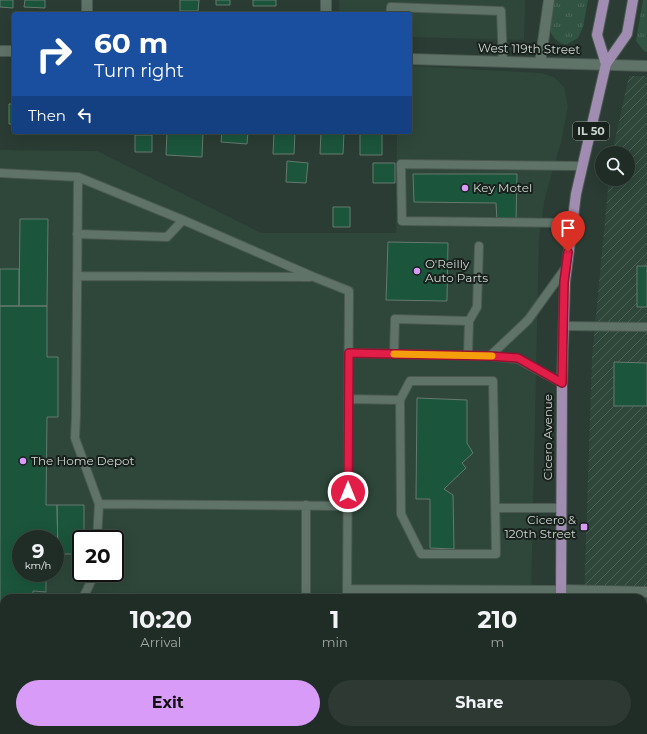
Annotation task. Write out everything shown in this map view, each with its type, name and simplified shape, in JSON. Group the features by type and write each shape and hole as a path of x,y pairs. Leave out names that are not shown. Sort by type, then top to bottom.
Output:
{"main road":[{"name":"Cicero Avenue","path":"604,0 597,35 606,64"},
{"name":"Cicero Avenue","path":"561,594 564,282 576,194 606,64 627,34 633,0"}],"street":[{"path":"87,0 87,12"},
{"path":"326,0 326,12"},
{"path":"540,63 548,0"},
{"path":"0,51 12,51"},
{"name":"West 119th Street","path":"412,59 647,66"},
{"path":"632,594 647,592"}],"lane":[{"path":"390,7 501,11 503,62"},
{"path":"572,223 402,221 401,164 583,166"},
{"path":"0,173 78,177 349,291 347,594"},
{"path":"78,177 75,438 99,504 98,530"},
{"path":"77,234 167,237 183,220"},
{"path":"468,355 469,321 477,307 479,246"},
{"path":"490,356 528,320 567,266"},
{"path":"77,276 314,277"},
{"path":"394,354 395,319 469,321"},
{"path":"563,326 647,327"},
{"path":"349,353 468,355 518,358 562,383"},
{"path":"410,381 494,381 496,554 421,554 401,514 400,400 410,381"},
{"path":"348,399 400,400"},
{"path":"99,504 348,506"},
{"path":"306,505 306,594"},
{"path":"496,508 561,508"},
{"path":"85,594 91,582"},
{"path":"347,589 561,594"}],"shaded area":[{"path":"339,0 525,0 524,40 412,37 412,12 340,12"},
{"path":"412,66 541,73 554,77 564,87 568,106 561,142 545,197 539,238 531,594 0,594 0,150 97,151 261,233 396,233 397,134 412,134"},
{"path":"629,76 647,76 647,594 584,594 592,357 608,186 635,186 635,146 614,146"}],"green space":[{"path":"554,0 588,0 583,27 578,38 566,45 554,38 551,32 550,20"},
{"path":"643,0 647,0 647,52 644,51 636,41"}],"building":[{"path":"0,0 13,0 13,8 0,7"},
{"path":"25,0 45,0 45,8 24,7"},
{"path":"180,0 199,0 198,11 180,11"},
{"path":"216,0 230,0 230,5 216,5"},
{"path":"253,0 276,0 276,6 253,6"},
{"path":"9,104 12,104 12,124 9,124"},
{"path":"167,134 203,134 202,157 166,155"},
{"path":"222,134 248,134 247,144 221,142"},
{"path":"274,134 295,134 294,154 273,154"},
{"path":"321,134 344,134 343,154 320,154"},
{"path":"360,134 382,134 382,155 360,155"},
{"path":"135,135 152,135 152,152 135,152"},
{"path":"287,161 308,163 306,183 286,182"},
{"path":"373,163 395,163 395,183 373,183"},
{"name":"Key Motel","path":"413,174 517,174 516,222 497,221 496,203 414,202"},
{"path":"333,207 350,207 350,227 333,227"},
{"path":"20,219 48,219 47,306 19,306"},
{"name":"O'Reilly Auto Parts","path":"388,242 448,243 447,301 386,300"},
{"path":"637,266 647,266 647,307 637,307"},
{"path":"0,269 19,269 19,306 0,306"},
{"name":"The Home Depot","path":"0,306 47,306 47,357 58,357 58,417 47,417 46,505 57,505 58,530 12,530 12,582 46,582 46,592 33,591 33,594 0,594"},
{"path":"614,362 647,363 647,406 614,406"},
{"path":"417,398 467,400 467,443 473,453 462,463 466,468 444,489 453,495 454,549 430,548 430,499 416,499"},
{"path":"57,505 84,505 84,530 72,530 72,554 64,554 64,530 58,530"}],"slow traffic":[{"path":"394,354 492,356"}],"place":[{"name":"Key Motel","path":"465,188"},
{"name":"O'Reilly Auto Parts","path":"417,271"},
{"name":"The Home Depot","path":"23,461"},
{"name":"Cicero & 120th Street","path":"584,527"}],"route":[{"path":"348,492 349,353 518,358 562,383 564,282 568,252"}]}
